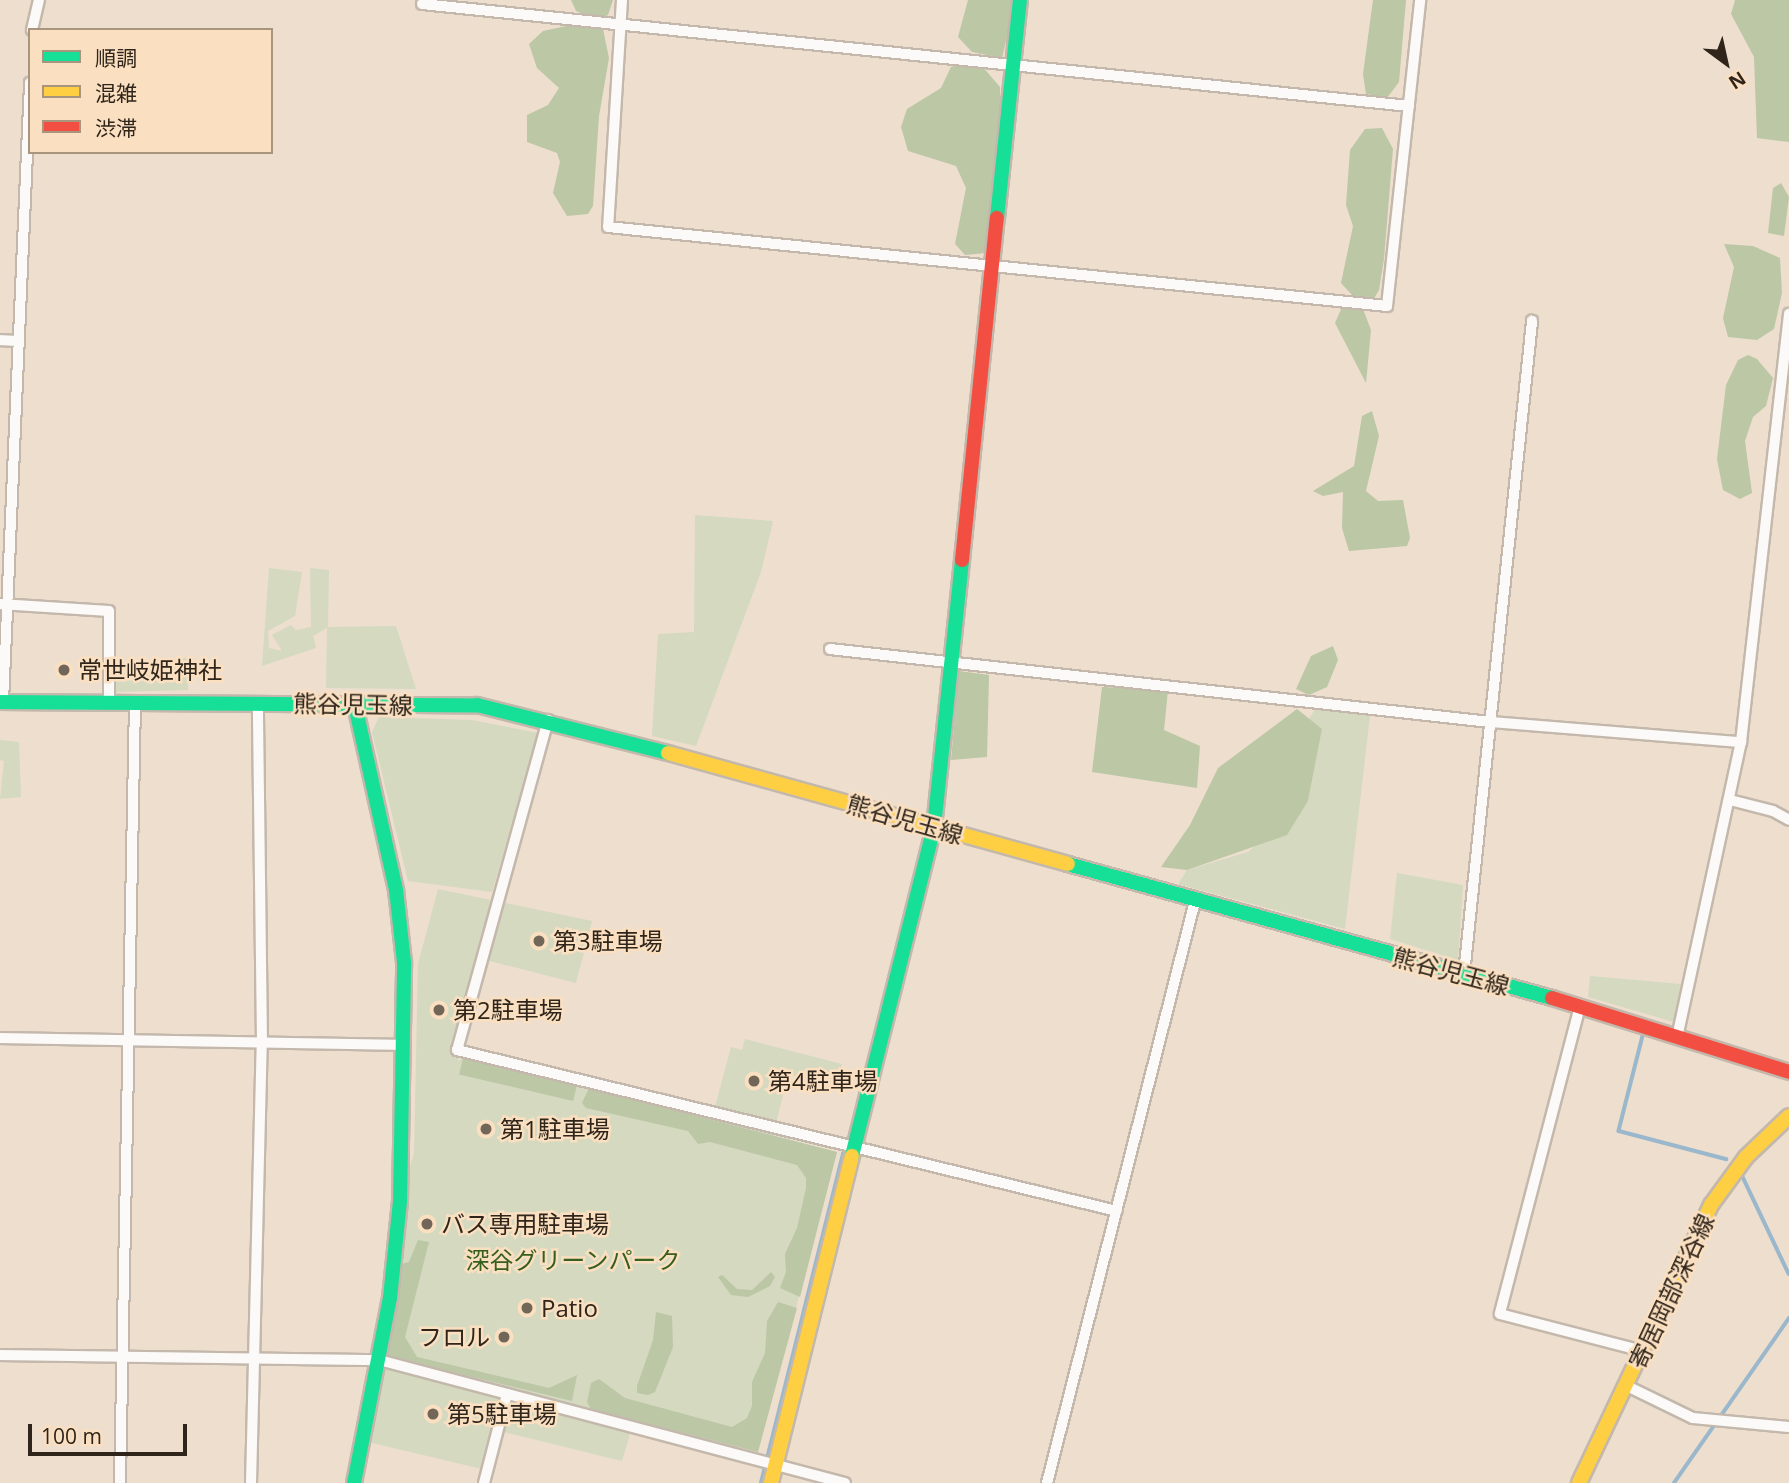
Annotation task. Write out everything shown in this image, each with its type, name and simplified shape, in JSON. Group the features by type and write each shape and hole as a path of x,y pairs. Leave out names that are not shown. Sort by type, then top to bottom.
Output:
{"street":[{"path":"32,28 39,0"},
{"path":"622,0 608,226 1387,306 1420,0"},
{"path":"771,1483 857,1150 934,827 1020,0"},
{"path":"422,4 1409,106"},
{"path":"1,702 5,471 18,341 28,126"},
{"path":"1678,1034 1741,742 1789,314"},
{"path":"1464,974 1532,321"},
{"path":"0,340 18,341"},
{"path":"2,605 109,611 109,701"},
{"path":"830,649 1490,722 1741,742"},
{"path":"120,1483 126,1041 135,701"},
{"name":"熊谷児玉線","path":"1,702 477,705 548,720 1580,1006 1678,1034 1789,1072"},
{"path":"251,1483 251,1359 262,1043 258,703"},
{"path":"354,1483 379,1360 400,1201 404,962 396,890 355,705"},
{"path":"548,720 457,1050 857,1150 1117,1211"},
{"path":"1730,800 1773,811 1789,820"},
{"path":"1046,1483 1195,901"},
{"path":"1580,1006 1500,1314 1643,1351"},
{"path":"0,1038 403,1045"},
{"name":"寄居岡部深谷線","path":"1579,1483 1711,1205 1746,1157 1789,1116"},
{"path":"0,1355 379,1360 845,1483"},
{"path":"1627,1386 1693,1418 1789,1427"},
{"path":"484,1483 508,1394"}],"green space":[{"path":"571,0 613,0 608,15 598,20 576,11"},
{"path":"968,0 1016,0 1002,58 972,52 958,37"},
{"path":"1373,0 1406,0 1399,82 1387,98 1366,94 1363,74"},
{"path":"1735,0 1789,0 1789,142 1757,138 1754,57 1731,14"},
{"path":"571,25 603,29 609,58 599,116 593,206 588,214 567,216 553,193 560,162 557,153 527,142 527,115 548,105 559,88 537,68 529,44 543,31"},
{"path":"967,62 981,65 1000,87 1001,121 986,253 965,255 955,244 966,188 956,166 908,151 901,127 907,109 941,88 951,67"},
{"path":"1382,128 1393,149 1384,259 1379,290 1373,300 1352,295 1341,283 1353,226 1346,205 1350,150 1365,129"},
{"path":"1781,183 1789,197 1784,236 1768,233 1773,188"},
{"path":"1724,244 1753,246 1780,258 1782,293 1774,329 1757,340 1728,337 1723,318 1734,267"},
{"path":"1342,307 1363,309 1371,330 1366,383 1335,323"},
{"path":"1748,355 1757,359 1773,378 1766,406 1753,417 1745,441 1752,493 1740,499 1723,490 1717,459 1726,385 1738,360"},
{"path":"1372,411 1379,436 1366,491 1378,501 1403,500 1410,538 1407,546 1349,551 1342,528 1343,492 1323,496 1313,491 1354,466 1362,416"},
{"path":"695,515 773,521 761,572 696,746 652,736 658,634 694,632"},
{"path":"269,568 302,572 295,616 268,631 269,648 282,651 272,635 291,625 296,630 311,627 310,568 329,570 328,627 396,626 416,689 326,688 327,628 313,636 316,648 262,666"},
{"path":"1333,646 1338,660 1327,687 1309,695 1296,689 1311,656"},
{"path":"189,657 188,690 113,692 113,676"},
{"path":"959,671 989,675 987,757 951,760"},
{"path":"1102,687 1168,690 1164,730 1200,746 1197,788 1092,772"},
{"path":"1317,706 1370,716 1345,929 1178,884 1187,870 1248,852 1308,801 1322,729 1309,719"},
{"path":"1297,709 1322,729 1308,801 1287,835 1187,870 1161,867 1190,825 1218,768"},
{"path":"379,717 472,720 538,733 492,892 408,881 372,732"},
{"path":"0,740 19,742 21,797 0,799 4,761 0,760"},
{"path":"1397,873 1463,885 1458,960 1390,939"},
{"name":"深谷グリーンパーク","path":"438,889 592,921 576,983 486,960 458,1061 463,1058 712,1118 731,1047 742,1050 745,1039 842,1064 836,1087 788,1075 773,1135 837,1152 758,1452 634,1421 622,1461 492,1429 482,1469 364,1441 399,1289 408,1173 414,1153 418,964"},
{"path":"1590,976 1681,984 1674,1022 1588,997"},
{"path":"463,1058 577,1084 573,1101 459,1075"},
{"path":"589,1088 837,1152 800,1297 780,1288 786,1272 785,1254 797,1228 806,1188 806,1178 797,1165 710,1142 698,1144 688,1131 586,1108 582,1103"},
{"path":"418,1240 429,1242 405,1337 417,1357 549,1388 577,1375 572,1401 389,1357 386,1351 401,1264 409,1262"},
{"path":"771,1272 775,1277 770,1286 748,1297 731,1295 718,1277 722,1275 737,1289 752,1290"},
{"path":"778,1302 797,1308 758,1452 591,1409 587,1402 591,1383 599,1379 625,1398 732,1427 747,1418 752,1406 752,1382 765,1353 767,1321"},
{"path":"656,1312 672,1316 673,1347 655,1392 648,1395 637,1393 637,1386 653,1340"}],"waterway":[{"path":"1643,1036 1619,1131 1726,1159"},
{"path":"761,1483 843,1154"},
{"path":"1743,1177 1789,1274"},
{"path":"1674,1483 1789,1318"}],"traffic: fast":[{"path":"997,218 1020,0"},
{"path":"852,1156 934,827 962,560"},
{"path":"0,702 477,705 668,753"},
{"path":"354,1483 390,1298 400,1201 404,962 396,890 355,705"},
{"path":"1068,864 1552,998"}],"traffic: slow":[{"path":"668,753 1068,864"},
{"path":"1579,1483 1711,1205 1746,1157 1789,1116"},
{"path":"771,1483 852,1156"}],"traffic: jam":[{"path":"962,560 997,218"},
{"path":"1552,998 1789,1072"}],"place":[{"name":"常世岐姫神社","path":"64,670"},
{"name":"第3駐車場","path":"539,941"},
{"name":"第2駐車場","path":"439,1010"},
{"name":"第4駐車場","path":"754,1081"},
{"name":"第1駐車場","path":"486,1129"},
{"name":"バス専用駐車場","path":"427,1224"},
{"name":"Patio","path":"527,1308"},
{"name":"フロル","path":"504,1337"},
{"name":"第5駐車場","path":"433,1414"}]}
